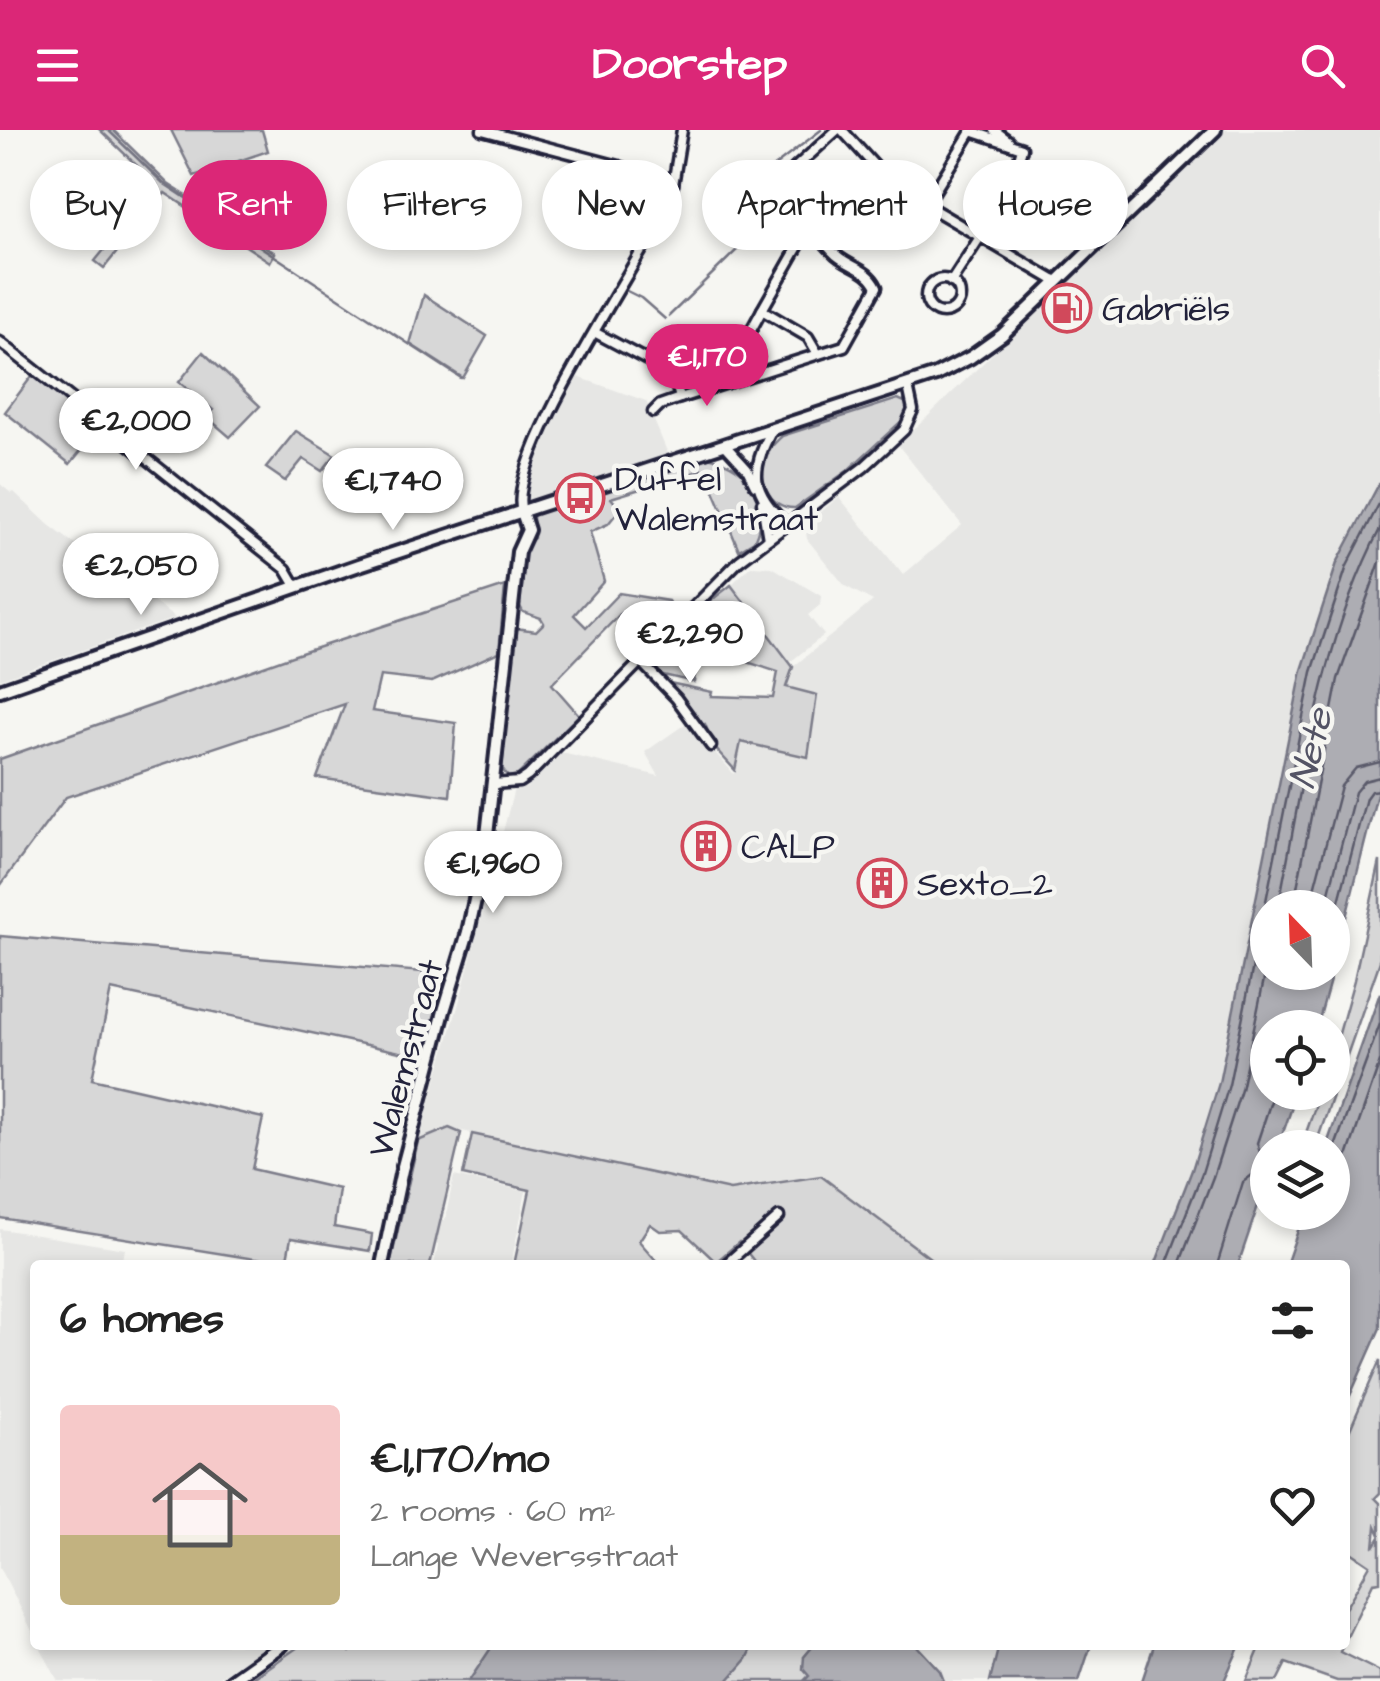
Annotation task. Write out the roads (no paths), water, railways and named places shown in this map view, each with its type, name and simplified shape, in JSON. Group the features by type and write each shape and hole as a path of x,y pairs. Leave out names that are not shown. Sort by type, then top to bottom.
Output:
{"street":[{"path":"482,130 596,160"},
{"path":"677,160 682,130"},
{"path":"804,160 839,130 868,160"},
{"path":"994,130 1008,141"},
{"path":"0,690 296,586 908,386 953,367 986,347 1215,130"},
{"path":"943,178 972,131 1022,148 1019,160"},
{"path":"522,512 519,496 543,425 643,250"},
{"path":"743,378 736,356 796,250"},
{"path":"654,412 660,405 680,398 844,346 877,287 872,276 831,250"},
{"path":"951,282 972,250"},
{"path":"1002,250 1057,282"},
{"path":"940,280 951,282 959,291 958,304 948,312 936,312 927,302 927,291 940,280"},
{"path":"762,310 808,337 818,354"},
{"path":"596,333 673,374 680,398"},
{"path":"0,342 286,568 296,586"},
{"path":"493,784 519,782 528,776 712,587 864,467 904,430 913,410 908,386"},
{"path":"768,539 757,462 772,430"},
{"path":"725,445 747,469 772,512 786,525"},
{"name":"Walemstraat","path":"383,1260 402,1170 468,932 485,854 518,552 528,530 522,512"},
{"path":"640,661 676,698 712,746"},
{"path":"731,1260 779,1217"},
{"path":"231,1681 275,1650"}],"water":[{"name":"Nete","path":"1380,482 1380,782 1350,901 1350,890 1258,890 1302,670 1337,563"},
{"path":"1250,929 1250,990 1327,990 1322,1010 1250,1010 1250,1110 1291,1110 1284,1130 1250,1130 1250,1229 1240,1260 1157,1260 1192,1170 1219,1083"},
{"path":"1380,993 1380,1328 1350,1396 1350,1260 1288,1260 1298,1230 1350,1230 1350,1130 1332,1130 1339,1110 1350,1110 1350,1079"},
{"path":"490,1650 752,1650 728,1681 469,1681"},
{"path":"810,1650 921,1650 944,1681 804,1681 809,1676 803,1669 804,1657"},
{"path":"998,1650 1089,1650 1079,1681 990,1681"},
{"path":"1152,1650 1238,1650 1224,1681 1142,1681"}],"waterway":[{"path":"108,130 163,183 461,378"},
{"path":"669,316 741,246 754,182 821,130"},
{"path":"627,291 665,319"}],"place":[{"name":"Gabriëls","path":"1067,308"},
{"name":"Duffel Walemstraat","path":"580,498"},
{"name":"CALP","path":"706,846"},
{"name":"Sexto_2","path":"882,883"}]}
